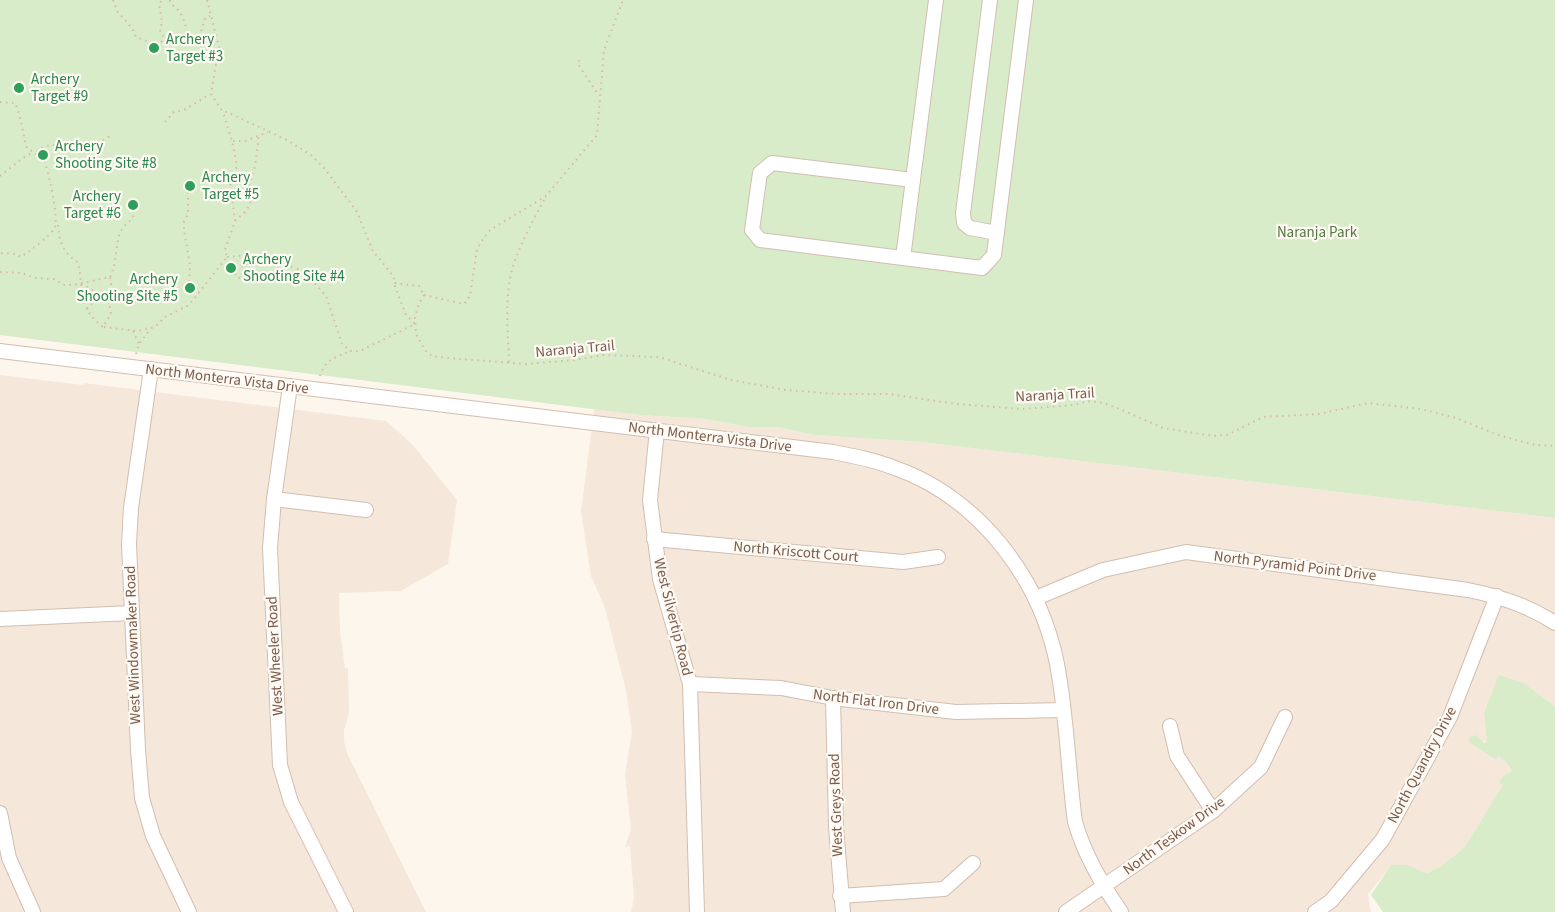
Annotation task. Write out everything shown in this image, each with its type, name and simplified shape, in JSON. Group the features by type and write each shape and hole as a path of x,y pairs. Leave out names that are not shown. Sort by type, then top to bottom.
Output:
{"street":[{"path":"903,258 936,0"},
{"path":"990,0 963,213 964,223 970,228 996,233"},
{"path":"913,180 772,163 760,172 752,230 760,240 982,268 994,255 1026,0"},
{"name":"North Monterra Vista Drive","path":"0,351 833,452 869,459 897,468 930,484 978,519 1020,571 1036,598 1050,635 1054,654 1063,710 1075,822 1083,847 1121,912"},
{"name":"West Windowmaker Road","path":"151,369 131,508 129,544 142,798 153,836 189,912"},
{"name":"West Wheeler Road","path":"290,386 274,499 270,548 280,765 291,802 346,912"},
{"name":"West Silvertip Road","path":"657,430 650,500 660,579 690,684 697,912"},
{"path":"274,499 366,510"},
{"name":"North Kriscott Court","path":"654,539 903,562 938,557"},
{"name":"North Pyramid Point Drive","path":"1036,598 1103,570 1186,552 1367,575 1497,596 1542,614 1555,623"},
{"name":"North Quandry Drive","path":"1315,912 1331,901 1383,839 1450,717 1497,596"},
{"path":"0,619 132,613"},
{"name":"North Flat Iron Drive","path":"690,684 781,688 833,698 956,712 1063,710"},
{"name":"West Greys Road","path":"833,698 836,827 843,912"},
{"name":"North Teskow Drive","path":"1066,912 1213,811 1261,767 1285,717"},
{"path":"1170,726 1177,756 1213,811"},
{"path":"0,813 9,858 33,912"},
{"path":"840,896 944,889 973,863"}],"path":[{"path":"113,0 117,11 132,28 136,37 157,45 161,44 163,36 160,32 162,21 159,4 162,0"},
{"path":"170,0 186,20 187,35 192,43 195,44 205,18 210,16"},
{"path":"0,102 15,103 20,114 21,132 27,148 44,159 60,241 66,252 77,263 81,273 82,298 95,321 103,327 133,331 155,327 165,317 189,305 226,257 225,250 235,221 230,182 237,166 223,111 211,94 219,47 207,0"},
{"path":"509,362 507,310 509,281 516,256 546,196 597,135 604,51 623,0"},
{"path":"579,60 578,64 600,98"},
{"path":"165,122 174,112 184,110 211,94"},
{"name":"Naranja Trail","path":"223,111 287,140 325,169 357,212 373,251 394,277 394,283 406,315 415,324 416,334 425,350 432,356 526,364 604,355 659,357 730,380 786,390 837,394 888,394 1022,410 1074,405 1088,401 1122,410 1163,428 1213,436 1227,435 1263,417 1319,414 1368,403 1421,409 1456,418 1498,435 1535,445 1555,446"},
{"path":"232,141 245,141 268,132"},
{"path":"235,221 250,205 251,198 248,188 255,166 258,135"},
{"path":"0,176 23,158 48,145 54,144 75,150 78,145 93,146 110,136 113,138"},
{"path":"188,192 188,214 184,221 190,265 187,283 189,290 196,296"},
{"path":"424,296 464,304 470,296 477,249 483,239 490,230 546,196"},
{"path":"103,327 111,314 108,298 112,290 110,277 117,259 117,245 124,225 131,222 135,210"},
{"path":"0,253 15,254 21,257 54,230 57,222"},
{"path":"226,257 253,255 304,271 326,296 342,345 351,351"},
{"path":"259,283 236,276 235,273 238,268 260,257"},
{"path":"0,272 22,273 36,278 54,279 64,285 110,277"},
{"path":"394,283 419,286 424,296"},
{"path":"80,284 108,298"},
{"path":"87,309 94,301 104,296"},
{"path":"320,376 323,366 329,361 351,351 360,351 415,324 418,304 424,296"},
{"path":"136,354 139,344 151,328"},
{"path":"133,331 139,344"}],"shaded area":[{"path":"0,375 83,385 84,383 386,421 412,444 457,500 448,564 401,591 339,593 340,632 345,668 348,668 349,713 344,730 347,753 426,912 0,912"},
{"path":"594,409 640,415 705,419 748,427 777,427 814,435 922,442 1555,518 1555,706 1524,683 1484,713 1487,742 1469,741 1495,760 1498,756 1512,771 1464,848 1441,866 1427,873 1407,865 1391,866 1368,894 1371,912 631,912 634,898 630,846 625,847 631,830 625,775 632,732 626,690 605,608 591,576 581,512"}],"green space":[{"name":"Naranja Park","path":"0,0 1555,0 1555,518 922,442 814,435 777,427 748,427 705,419 640,415 0,335"},
{"path":"1499,675 1524,683 1555,706 1555,912 1383,912 1371,895 1391,865 1407,865 1427,873 1441,866 1464,848 1503,785 1499,782 1502,777 1512,771 1498,756 1496,760 1469,742 1469,737 1476,735 1484,743 1487,742 1484,713"}],"place":[{"name":"Archery Target #3","path":"154,48"},
{"name":"Archery Target #9","path":"19,88"},
{"name":"Archery Shooting Site #8","path":"43,155"},
{"name":"Archery Target #5","path":"190,186"},
{"name":"Archery Target #6","path":"133,205"},
{"name":"Archery Shooting Site #4","path":"231,268"},
{"name":"Archery Shooting Site #5","path":"190,288"}]}
